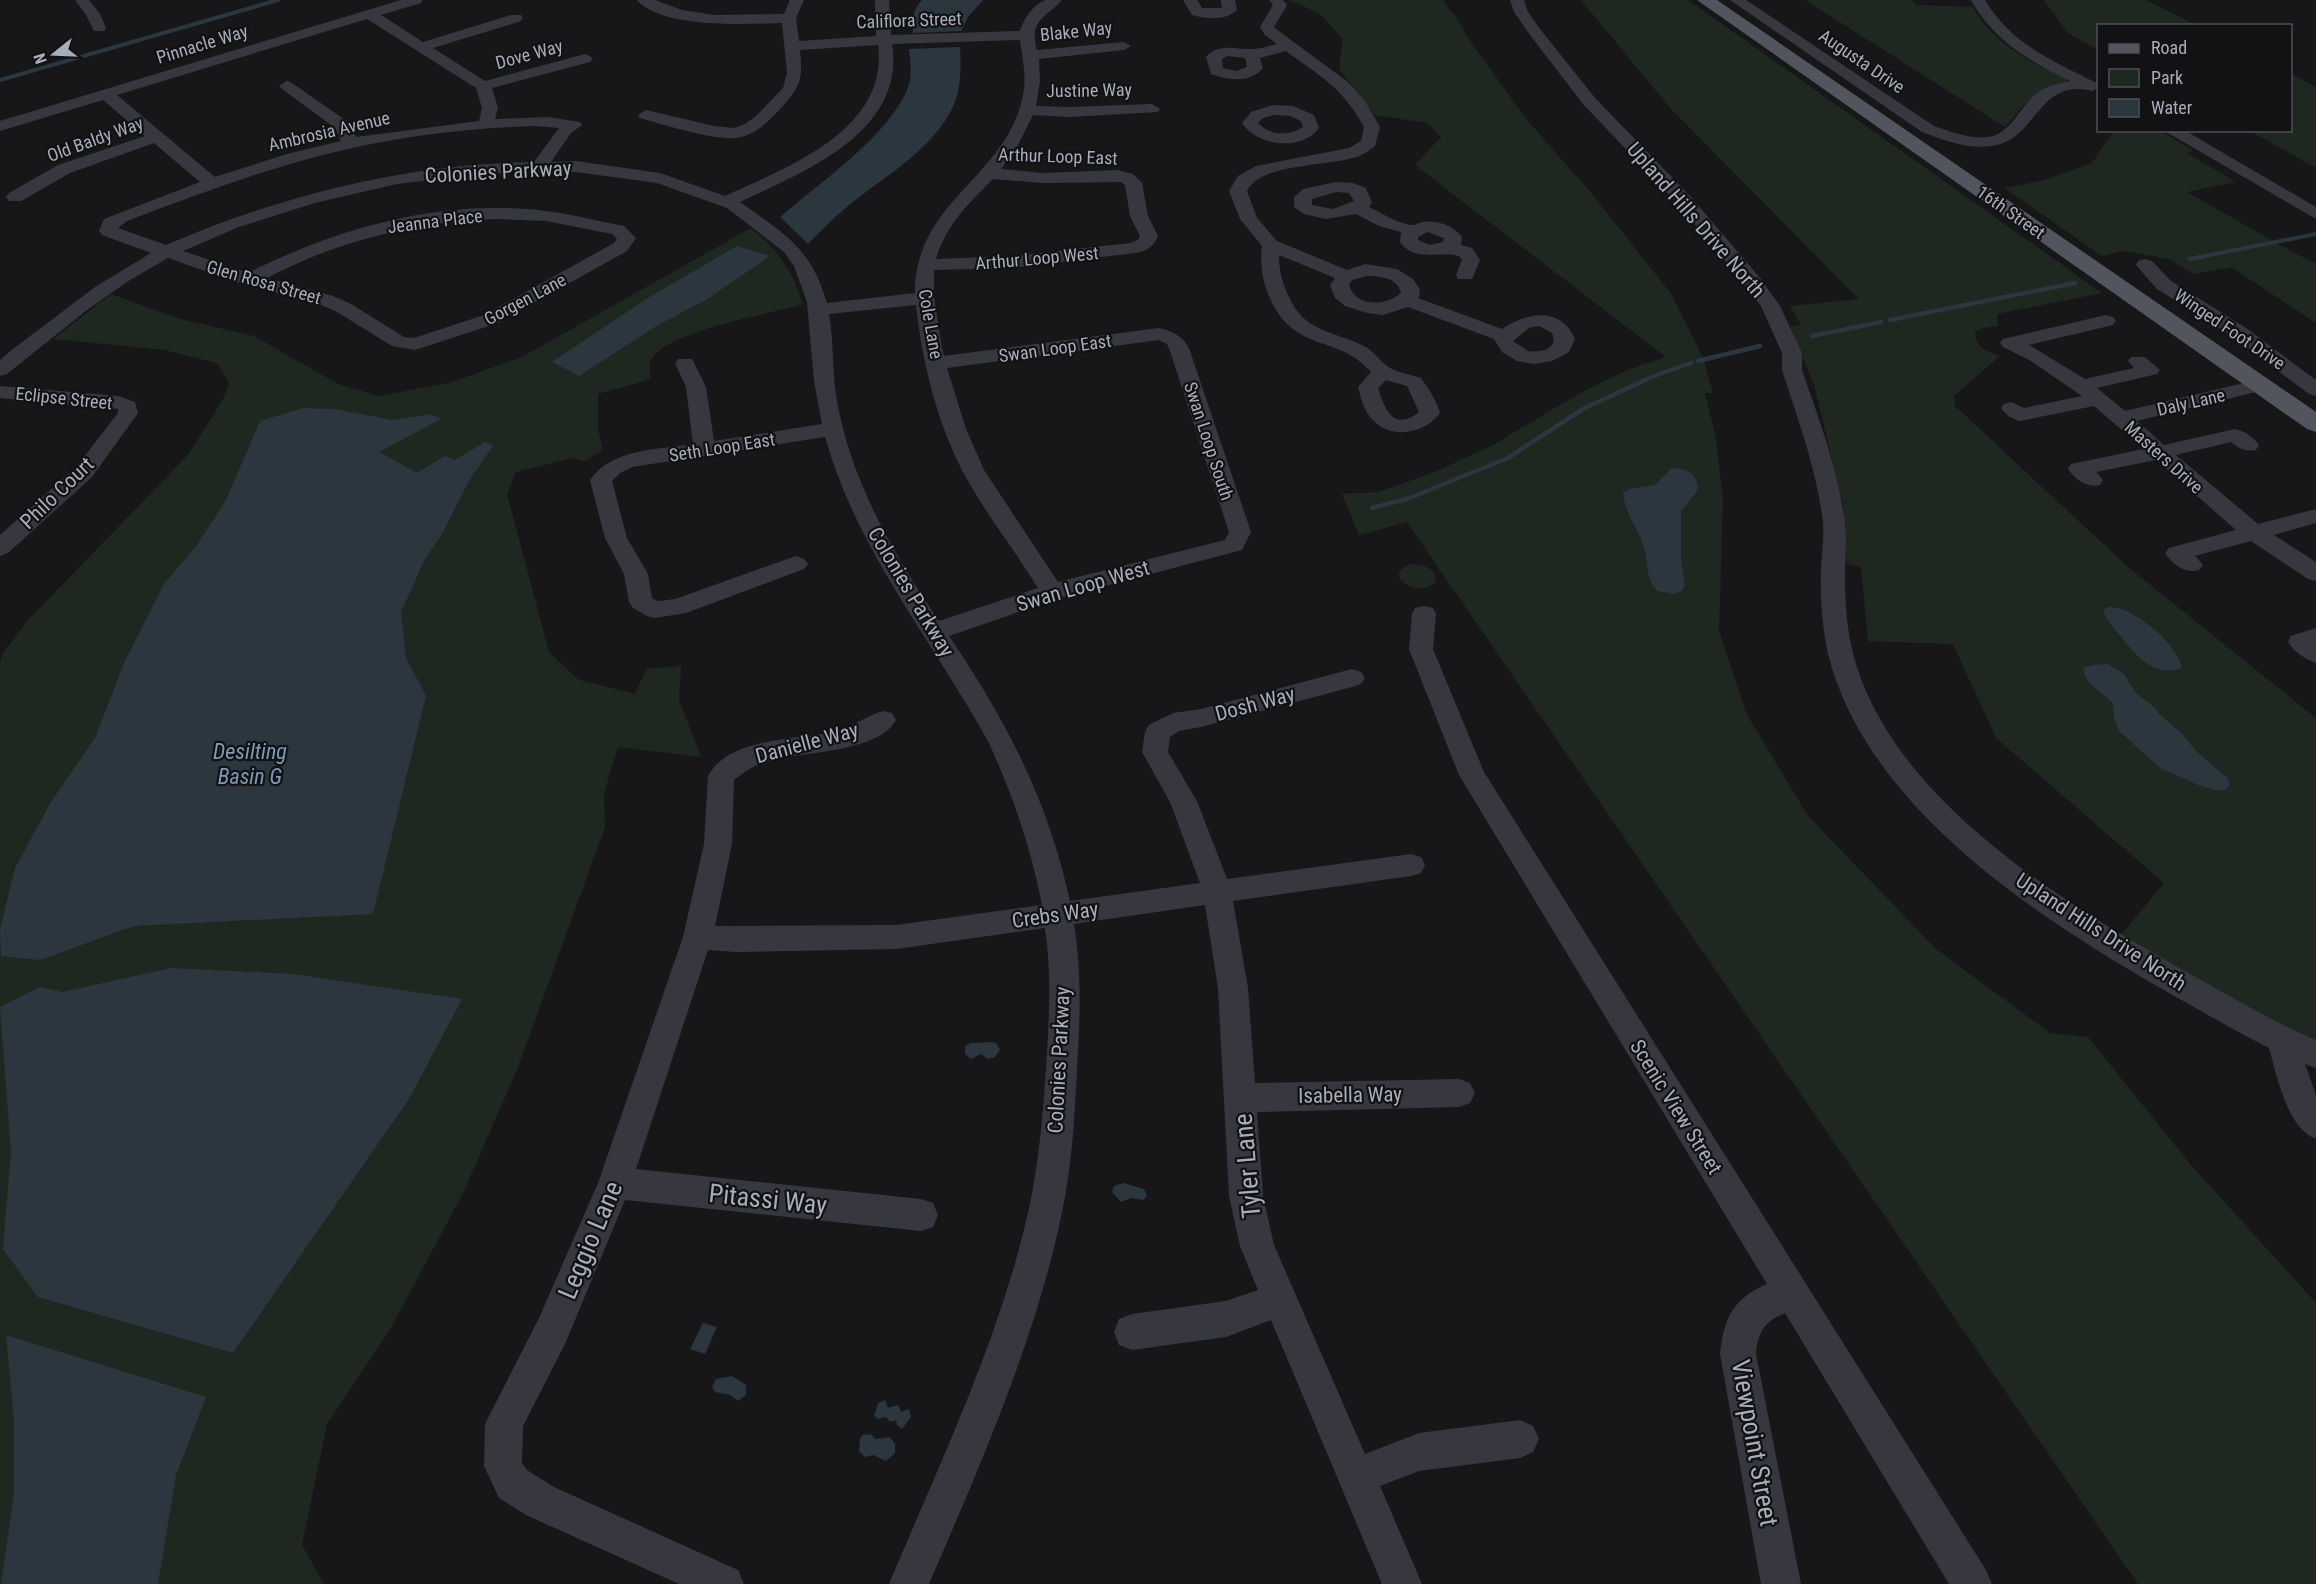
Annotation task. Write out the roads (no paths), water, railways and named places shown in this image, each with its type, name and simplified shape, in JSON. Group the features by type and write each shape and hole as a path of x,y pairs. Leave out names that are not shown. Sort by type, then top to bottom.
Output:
{"main road":[{"name":"16th Street","path":"1706,0 2316,424"}],"street":[{"path":"82,0 93,14 99,28"},
{"name":"Pinnacle Way","path":"0,126 416,0"},
{"path":"644,0 666,11 710,19 789,18"},
{"path":"646,115 714,131 735,133 761,120 790,89 795,73 789,18 797,0"},
{"path":"728,201 782,175 833,146 868,116 883,93 887,69 882,0"},
{"path":"1026,35 1034,16 1055,0"},
{"path":"1190,0 1197,12 1207,14 1230,10 1228,0"},
{"path":"1276,0 1280,5 1267,27 1270,32 1343,85 1359,104 1372,127 1369,143 1354,152 1262,170 1244,180 1238,191 1249,219 1271,245 1346,276"},
{"name":"Upland Hills Drive North","path":"1517,0 1521,12 1535,32 1589,100 1685,201 1729,252 1770,306 1792,353 1792,370 1826,472 1835,526 1834,630 1849,680 1876,735 1900,768 1933,807 1972,844 2038,896 2128,955 2283,1042 2316,1054"},
{"name":"Augusta Drive","path":"1737,0 1928,129 1951,138 1989,141 2004,137 2048,92 2092,86"},
{"path":"1978,0 1982,10 2000,31 2021,48 2092,86"},
{"path":"369,14 483,86 490,108 486,125"},
{"path":"421,47 516,18"},
{"name":"Califlora Street","path":"793,46 1026,35"},
{"name":"Cole Lane","path":"1026,35 1031,55 1032,83 1027,110 1005,151 946,220 936,237 926,265 924,298 938,363 958,434 972,468 1052,592"},
{"name":"Blake Way","path":"1031,55 1081,52 1124,45"},
{"path":"1252,54 1289,45"},
{"name":"Dove Way","path":"483,86 585,59"},
{"path":"287,86 342,125 351,144"},
{"path":"105,93 212,183"},
{"name":"Justine Way","path":"1027,110 1069,112 1152,109"},
{"name":"Ambrosia Avenue","path":"108,231 110,223 121,217 212,183 285,160 351,144 431,130 486,125 560,122 574,125"},
{"path":"540,166 565,130 574,125 581,131 558,166"},
{"path":"2174,132 2316,214"},
{"path":"1300,135 1329,158"},
{"name":"Old Baldy Way","path":"15,197 64,169 157,137"},
{"path":"1295,163 1320,189"},
{"name":"Colonies Parkway","path":"0,370 79,306 167,251 258,213 345,188 441,172 558,166 595,168 646,176 682,185 728,201 766,226 789,247 802,264 820,309 826,394 833,429 851,483 891,566 997,729 1037,825 1058,915 1065,994 1059,1110 1047,1205 1014,1323 949,1494 909,1584"},
{"name":"Arthur Loop East","path":"988,173 1043,178 1109,176 1127,178 1133,183 1139,216 1149,236 1146,243"},
{"path":"1336,187 1353,188 1360,192 1363,203 1357,207 1340,213 1323,214 1303,207 1304,197 1320,189 1336,187"},
{"path":"1357,207 1385,222 1413,230 1432,227 1445,231 1453,237 1449,247 1466,252 1471,260 1465,275"},
{"name":"Jeanna Place","path":"249,280 287,259 337,239 400,223 447,217 493,213 538,215 618,230 627,238"},
{"name":"Glen Rosa Street","path":"108,231 249,280 326,300 344,308 399,342 415,345"},
{"name":"Gorgen Lane","path":"415,345 491,319 621,247 627,238"},
{"name":"Arthur Loop West","path":"926,265 1012,262 1135,248 1146,243"},
{"path":"1271,245 1270,278 1289,317 1311,332 1358,349 1373,358 1382,372"},
{"name":"Winged Foot Drive","path":"2145,266 2164,285 2239,332 2316,390"},
{"path":"1377,270 1399,276 1410,288 1411,294 1407,300 1389,308 1378,309 1354,304 1340,293 1338,287 1346,276 1354,272 1377,270"},
{"path":"820,309 924,298"},
{"path":"1407,300 1504,336"},
{"name":"Masters Drive","path":"2106,321 2010,344 2039,358 2088,392 2121,418 2214,501 2316,573"},
{"name":"Swan Loop East","path":"938,363 1159,334 1172,336"},
{"name":"Swan Loop South","path":"1172,336 1179,345 1240,532 1234,545"},
{"path":"2011,408 2020,416 2150,370 2138,362"},
{"path":"685,363 696,387 704,450"},
{"name":"Daly Lane","path":"2121,418 2261,386"},
{"name":"Eclipse Street","path":"0,392 118,402 128,406"},
{"name":"Philo Court","path":"0,548 9,530 84,472 128,413 128,406"},
{"name":"Seth Loop East","path":"796,564 678,607 655,610 641,602 636,574 613,528 601,480 612,468 627,461 833,429"},
{"path":"2092,480 2079,469 2235,435 2248,445"},
{"path":"2192,565 2177,553 2316,516"},
{"name":"Swan Loop West","path":"934,632 1052,592 1234,545"},
{"name":"Scenic View Street","path":"1424,614 1421,649 1472,775 1790,1293 1972,1584"},
{"path":"2316,637 2300,642 2316,654"},
{"name":"Dosh Way","path":"1158,732 1173,722 1201,718 1352,678"},
{"name":"Danielle Way","path":"731,765 765,752 849,737 883,720"},
{"name":"Tyler Lane","path":"1158,732 1155,752 1183,801 1217,891 1233,988 1246,1196 1257,1246 1402,1584"},
{"name":"Leggio Lane","path":"724,1584 540,1502 513,1484 503,1466 504,1424 552,1331 615,1183 698,937 718,844 720,776 731,765"},
{"name":"Crebs Way","path":"698,937 736,940 896,937 1411,865"},
{"path":"2283,1042 2299,1096 2316,1124"},
{"name":"Isabella Way","path":"1241,1098 1459,1093"},
{"name":"Pitassi Way","path":"615,1183 921,1215"},
{"name":"Viewpoint Street","path":"1781,1584 1738,1354 1739,1336 1751,1311 1790,1293"},
{"path":"1132,1332 1226,1319 1279,1300"},
{"path":"1357,1476 1419,1452 1520,1439"}],"water":[{"path":"922,0 983,0 968,17 961,31 913,33 913,15"},
{"path":"960,47 958,92 941,127 928,142 896,170 848,206 808,244 780,217 850,159 884,125 897,108 909,85 911,70 909,49"},
{"path":"737,246 770,256 706,300 658,325 579,376 552,362 651,296"},
{"name":"Desilting Basin G","path":"303,408 335,409 392,420 431,414 441,419 379,452 417,473 445,456 455,460 485,442 493,446 470,479 443,532 424,561 401,612 406,658 426,696 373,914 134,926 40,960 1,956 0,929 15,868 51,802 95,738 124,663 164,584 197,545 226,500 260,421"},
{"path":"1672,468 1683,469 1691,473 1696,480 1698,490 1681,511 1681,558 1685,585 1682,591 1675,594 1657,591 1651,580 1643,543 1624,501 1623,493 1629,489 1655,485"},
{"path":"2108,607 2129,612 2152,628 2172,648 2182,668 2163,670 2155,668 2140,658 2109,621 2103,610"},
{"path":"2108,664 2124,674 2136,693 2155,708 2195,750 2228,779 2229,786 2225,790 2215,790 2198,785 2160,768 2119,731 2114,718 2113,703 2090,683 2083,668"},
{"path":"171,968 293,974 462,999 409,1099 233,1353 38,1297 3,1249 11,1152 0,1007 40,987 62,992"},
{"path":"971,1043 997,1044 1000,1050 995,1057 988,1059 981,1054 971,1059 965,1054 965,1046"},
{"path":"1123,1183 1144,1189 1147,1196 1143,1200 1131,1198 1121,1202 1112,1192 1114,1186"},
{"path":"703,1323 717,1327 705,1354 690,1349"},
{"path":"6,1335 206,1397 176,1475 158,1584 1,1584 14,1494 14,1419"},
{"path":"732,1376 746,1385 746,1395 738,1401 730,1395 715,1392 712,1387 716,1379"},
{"path":"885,1400 888,1408 898,1405 901,1412 909,1409 911,1417 902,1429 897,1425 896,1420 890,1422 886,1417 878,1419 874,1416 878,1403"},
{"path":"871,1434 875,1439 890,1437 895,1444 895,1453 886,1461 873,1455 865,1457 859,1451 862,1435"}],"waterway":[{"path":"0,80 278,0"},
{"path":"2195,258 2316,234"},
{"path":"2190,259 2202,257"},
{"path":"1890,320 2075,283"},
{"path":"1812,336 1881,322"},
{"path":"1698,361 1760,346"},
{"path":"1372,508 1407,499 1508,458 1583,409 1654,376 1691,363"}]}
